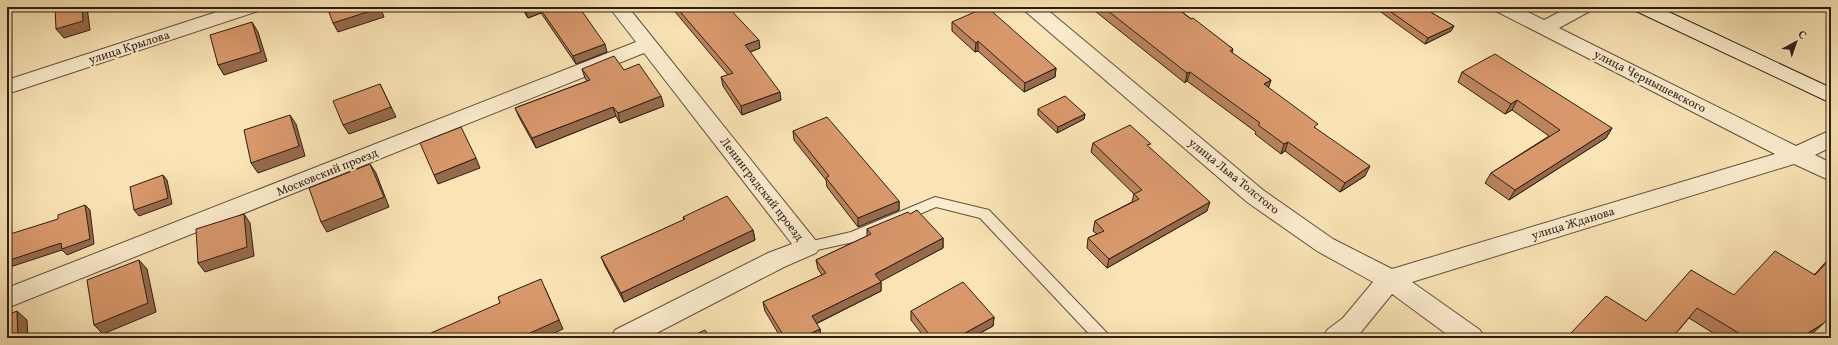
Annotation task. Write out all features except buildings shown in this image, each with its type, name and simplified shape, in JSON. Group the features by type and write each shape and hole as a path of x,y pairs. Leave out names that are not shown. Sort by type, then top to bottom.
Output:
{"street":[{"name":"улица Крылова","path":"7,87 214,13 251,7"},
{"name":"Ленинградский проезд","path":"618,7 808,247 776,260 624,338"},
{"name":"улица Льва Толстого","path":"1032,7 1255,196 1325,245 1390,279 1471,338"},
{"name":"улица Чернышевского","path":"1503,7 1831,173"},
{"path":"1544,28 1583,7"},
{"path":"1643,7 1831,96"},
{"name":"Московский проезд","path":"7,298 647,45"},
{"name":"улица Жданова","path":"1390,279 1797,155 1831,138"},
{"path":"1336,338 1352,325 1390,279"}],"lane":[{"path":"808,247 853,237 935,202 984,214 1103,338"}]}
